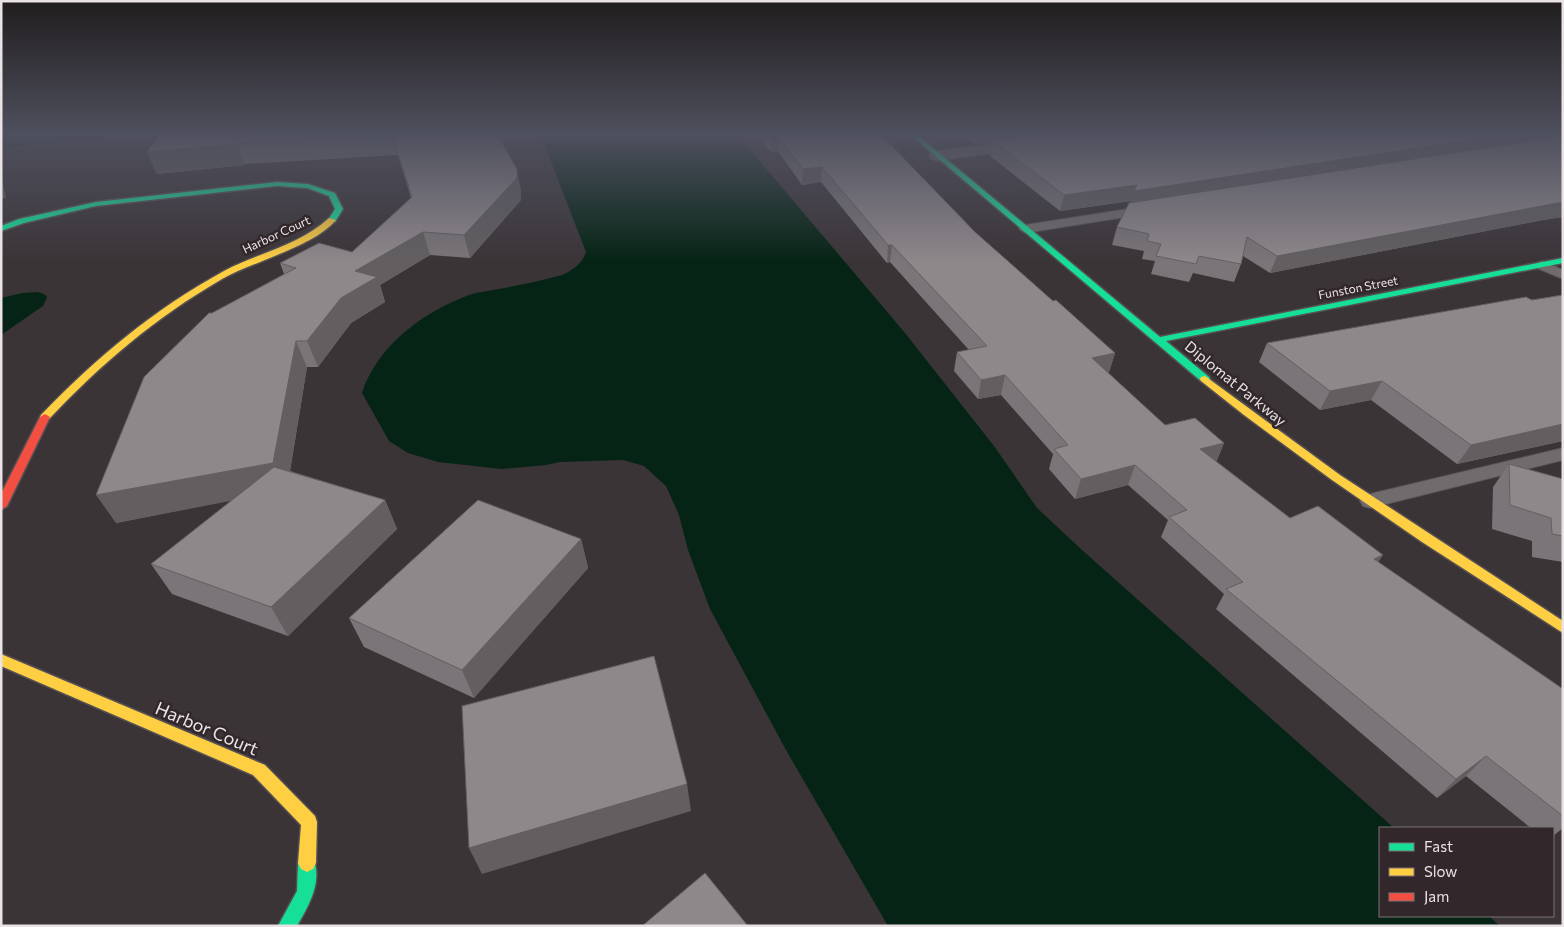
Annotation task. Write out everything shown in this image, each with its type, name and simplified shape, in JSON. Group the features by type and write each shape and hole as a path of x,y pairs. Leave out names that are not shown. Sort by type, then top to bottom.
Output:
{"street":[{"name":"Diplomat Parkway","path":"962,176 1240,408 1370,501 1563,628"},
{"name":"Harbor Court","path":"1,230 22,221 96,204 277,184 308,186 332,195 339,209 328,225 298,241 234,269 177,303 134,333 93,367 42,420 1,506"},
{"name":"Funston Street","path":"1159,340 1563,260"},
{"name":"Harbor Court","path":"1,660 259,770 309,822 306,893 287,926"}],"lane":[{"path":"1025,228 1162,207"},
{"path":"1542,265 1563,275"},
{"path":"1370,501 1563,454"}],"shaded area":[{"path":"557,176 773,176 905,333 994,446 1037,508 1393,827 1379,827 1379,917 1490,917 1500,926 888,926 786,750 710,609 688,550 679,515 666,486 644,466 623,460 560,462 502,469 438,462 408,453 389,441 362,393 369,376 390,346 419,321 452,302 472,294 562,275 580,263 586,252"},
{"path":"38,292 47,297 43,306 1,335 1,298 22,293"}],"building":[{"path":"405,176 517,176 464,235 423,232 355,271 377,277 341,298 307,341 296,341 273,463 96,495 144,377 209,313 296,268 280,263 319,243 352,252 412,197"},
{"path":"830,176 921,176 975,232 1053,301 1056,300 1115,353 1092,358 1165,425 1195,418 1224,443 1200,449 1290,518 1318,506 1383,555 1374,559 1563,689 1563,816 1486,756 1456,779 1226,589 1243,582 1169,517 1187,510 1135,465 1081,479 1054,449 1068,445 1005,375 981,380 957,352 987,346 892,245 888,245"},
{"path":"1039,176 1231,176 1134,191 1137,185 1064,195"},
{"path":"1302,176 1563,176 1563,202 1277,256 1247,237 1241,264 1199,256 1196,264 1156,256 1161,244 1147,241 1149,234 1117,227 1129,203"},
{"path":"1563,295 1563,424 1471,445 1382,381 1330,391 1267,343 1526,297 1532,300"},
{"path":"1509,464 1563,479 1563,536 1552,534 1551,518 1510,505"},
{"path":"274,467 385,500 271,607 151,564"},
{"path":"478,500 581,539 462,670 349,618"},
{"path":"654,656 687,784 469,848 462,706"},
{"path":"705,873 748,926 642,926"}],"traffic: fast":[{"path":"963,176 1205,379"},
{"path":"1,229 22,221 96,204 277,184 308,186 332,195 339,209 332,220"},
{"path":"1159,340 1563,260"},
{"path":"287,926 306,893 307,863"}],"traffic: slow":[{"path":"45,417 108,355 159,314 227,273 301,240 325,227 332,220"},
{"path":"1205,379 1291,446 1336,478 1563,628"},
{"path":"1,660 259,770 309,822 307,863"}],"traffic: jam":[{"path":"1,506 45,417"}]}
